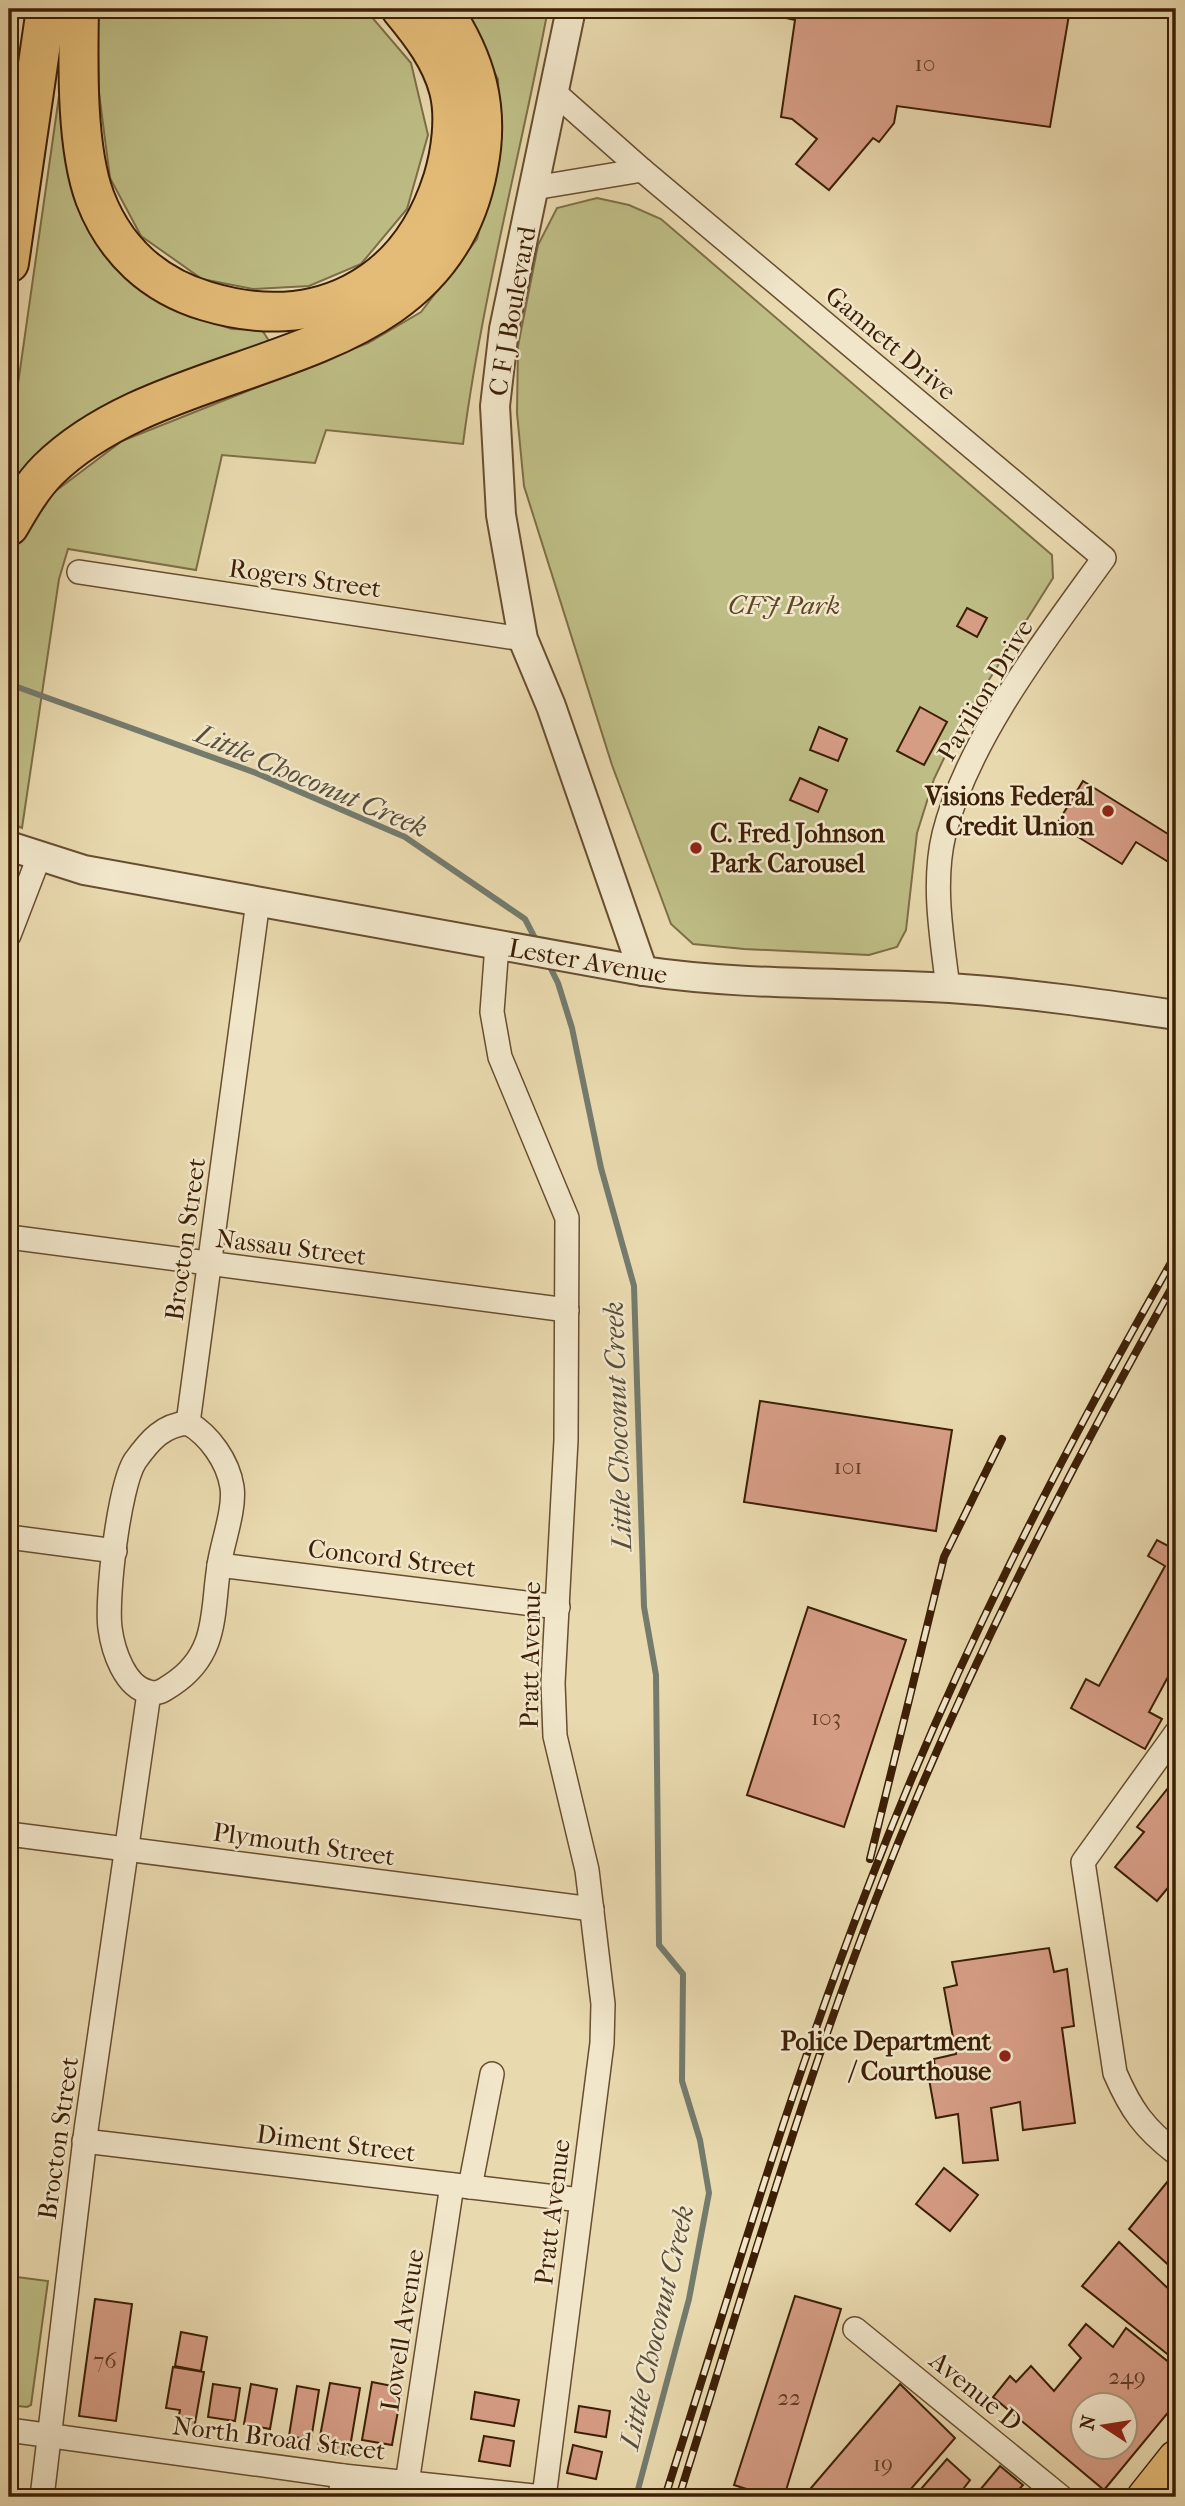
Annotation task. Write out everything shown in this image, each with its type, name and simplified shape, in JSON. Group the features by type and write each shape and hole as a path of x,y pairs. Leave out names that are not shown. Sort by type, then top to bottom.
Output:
{"highway":[{"path":"9,262 46,9"},
{"path":"79,9 78,59 85,153 95,197 118,241 136,264 159,282 194,297 259,313 289,313 330,304 379,277 398,259 423,228 437,197 452,134 450,92 423,35 401,9"},
{"path":"9,526 25,499 48,470 89,439 120,421 194,388 314,344 375,317 393,306 429,274 457,234 473,197 484,115 471,59 442,9"}],"main road":[{"path":"1145,2497 1176,2458"}],"street":[{"name":"C F J Boulevard","path":"571,9 504,329 495,406 501,515 523,639 551,706 643,971"},
{"name":"Gannett Drive","path":"555,93 642,170 1104,558"},
{"path":"534,188 642,170"},
{"name":"Pavilion Drive","path":"948,988 938,909 944,836 963,776 1006,703 1104,558"},
{"name":"Rogers Street","path":"79,572 523,639"},
{"name":"Lester Avenue","path":"9,846 84,870 706,981 948,988 1055,997 1176,1015"},
{"path":"9,935 39,857"},
{"name":"Brocton Street","path":"188,1423 258,901"},
{"name":"Pratt Avenue","path":"504,946 492,1012 500,1057 567,1219 566,1440 553,1683 555,1736 587,1870 603,2004 602,2043 544,2497"},
{"name":"Nassau Street","path":"9,1237 567,1310"},
{"path":"188,1423 205,1433 229,1474 232,1490 219,1565 215,1618 200,1657 183,1677 159,1693 149,1693 134,1686 117,1657 109,1627 114,1551 121,1505 134,1463 164,1427 188,1423"},
{"path":"9,1537 114,1551"},
{"name":"Concord Street","path":"219,1565 558,1606"},
{"name":"Brocton Street","path":"42,2497 84,2141 149,1693"},
{"path":"1176,1733 1083,1862 1115,2073 1127,2102 1148,2132 1176,2153"},
{"name":"Plymouth Street","path":"9,1835 592,1909"},
{"name":"Lowell Avenue","path":"407,2483 461,2186 492,2074"},
{"name":"Diment Street","path":"84,2141 581,2200"},
{"name":"Avenue D","path":"855,2329 1061,2497"},
{"name":"North Broad Street","path":"9,2430 342,2487 407,2483 544,2497"}],"green space":[{"path":"97,9 365,9 411,63 428,135 407,209 361,264 309,286 253,289 202,279 141,236 110,178 99,93"},
{"path":"460,9 548,9 480,334 463,444 326,430 315,463 222,455 196,570 68,549 59,579 22,828 9,822 9,560 13,551 53,493 122,441 368,343 421,312 477,239 500,152 498,79"},
{"path":"59,96 63,108 72,186 182,313 232,329 262,330 271,344 79,420 42,450 9,490 9,447"},
{"name":"CFJ Park","path":"597,198 629,205 661,219 1052,555 1053,578 958,729 934,779 917,833 906,930 897,947 869,955 693,944 671,924 612,765 524,486 517,413 518,346 538,245 557,208"},
{"path":"9,2276 48,2281 31,2405 27,2407 9,2405"}],"building":[{"path":"778,9 1070,9 1050,127 897,106 894,123 879,142 873,138 829,190 796,164 817,139 792,119 781,117 795,20 777,16"},
{"path":"967,608 987,618 977,637 957,626"},
{"path":"920,707 947,722 924,765 897,751"},
{"path":"819,727 847,739 838,761 810,750"},
{"path":"800,778 827,790 818,812 790,800"},
{"path":"1083,781 1176,839 1175,866 1136,842 1122,864 1057,824"},
{"path":"760,1401 952,1430 936,1531 744,1502"},
{"path":"1176,1536 1176,1662 1149,1712 1162,1719 1145,1749 1071,1708 1086,1679 1099,1686 1165,1566 1148,1556 1157,1540 1170,1547"},
{"path":"808,1607 906,1640 844,1827 747,1795"},
{"path":"1176,1778 1176,1878 1157,1901 1115,1867 1144,1832 1137,1827"},
{"name":"Police Department / Courthouse","path":"1049,1948 1054,1972 1067,1969 1074,2026 1062,2028 1075,2123 1023,2130 1020,2102 991,2108 998,2160 963,2163 958,2114 936,2118 929,2079 936,2078 934,2059 956,2054 944,1988 957,1985 952,1962"},
{"path":"944,2168 978,2195 950,2231 916,2204"},
{"path":"1168,2181 1176,2188 1175,2271 1129,2229"},
{"path":"1119,2242 1176,2296 1176,2361 1082,2286"},
{"path":"795,2296 841,2309 784,2497 772,2497 734,2485"},
{"path":"95,2299 132,2304 116,2421 79,2416"},
{"path":"1086,2324 1113,2347 1126,2328 1176,2368 1176,2403 1140,2446 1140,2390 1070,2390 1070,2460 1129,2460 1104,2490 993,2397 1010,2376 1016,2382 1031,2366 1054,2391 1081,2358 1069,2345"},
{"path":"181,2332 207,2337 201,2371 175,2366"},
{"path":"173,2367 204,2372 194,2429 177,2426 180,2410 166,2408"},
{"path":"372,2382 402,2388 392,2445 362,2440"},
{"path":"330,2383 360,2388 349,2453 318,2447"},
{"path":"213,2384 240,2388 235,2421 208,2417"},
{"path":"251,2384 277,2389 270,2429 244,2424"},
{"path":"900,2384 955,2438 904,2497 820,2497 811,2488"},
{"path":"297,2386 319,2390 311,2440 289,2436"},
{"path":"475,2392 519,2400 514,2426 471,2419"},
{"path":"579,2406 610,2411 606,2437 575,2432"},
{"path":"484,2436 514,2441 510,2466 479,2461"},
{"path":"573,2445 602,2452 596,2479 567,2473"},
{"path":"947,2459 970,2480 957,2497 914,2497"},
{"path":"1000,2466 1023,2485 1012,2497 974,2497"}],"waterway":[{"name":"Little Choconut Creek","path":"9,684 256,773 405,837 525,919 537,942"},
{"name":"Little Choconut Creek","path":"547,961 558,983 572,1028 601,1168 634,1286 644,1607 656,1675 659,1945 683,1974 682,2081 700,2140 709,2193 689,2299 636,2497"}],"railway":[{"path":"665,2497 813,2038 901,1805 935,1724 1010,1564 1090,1408 1176,1254"},
{"path":"679,2497 792,2137 887,1870 951,1718 1011,1591 1108,1403 1176,1280"},
{"path":"870,1859 944,1557 1002,1439"}],"place":[{"name":"Visions Federal Credit Union","path":"1108,811"},
{"name":"C. Fred Johnson Park Carousel","path":"696,848"},
{"name":"Police Department / Courthouse","path":"1005,2056"}]}
